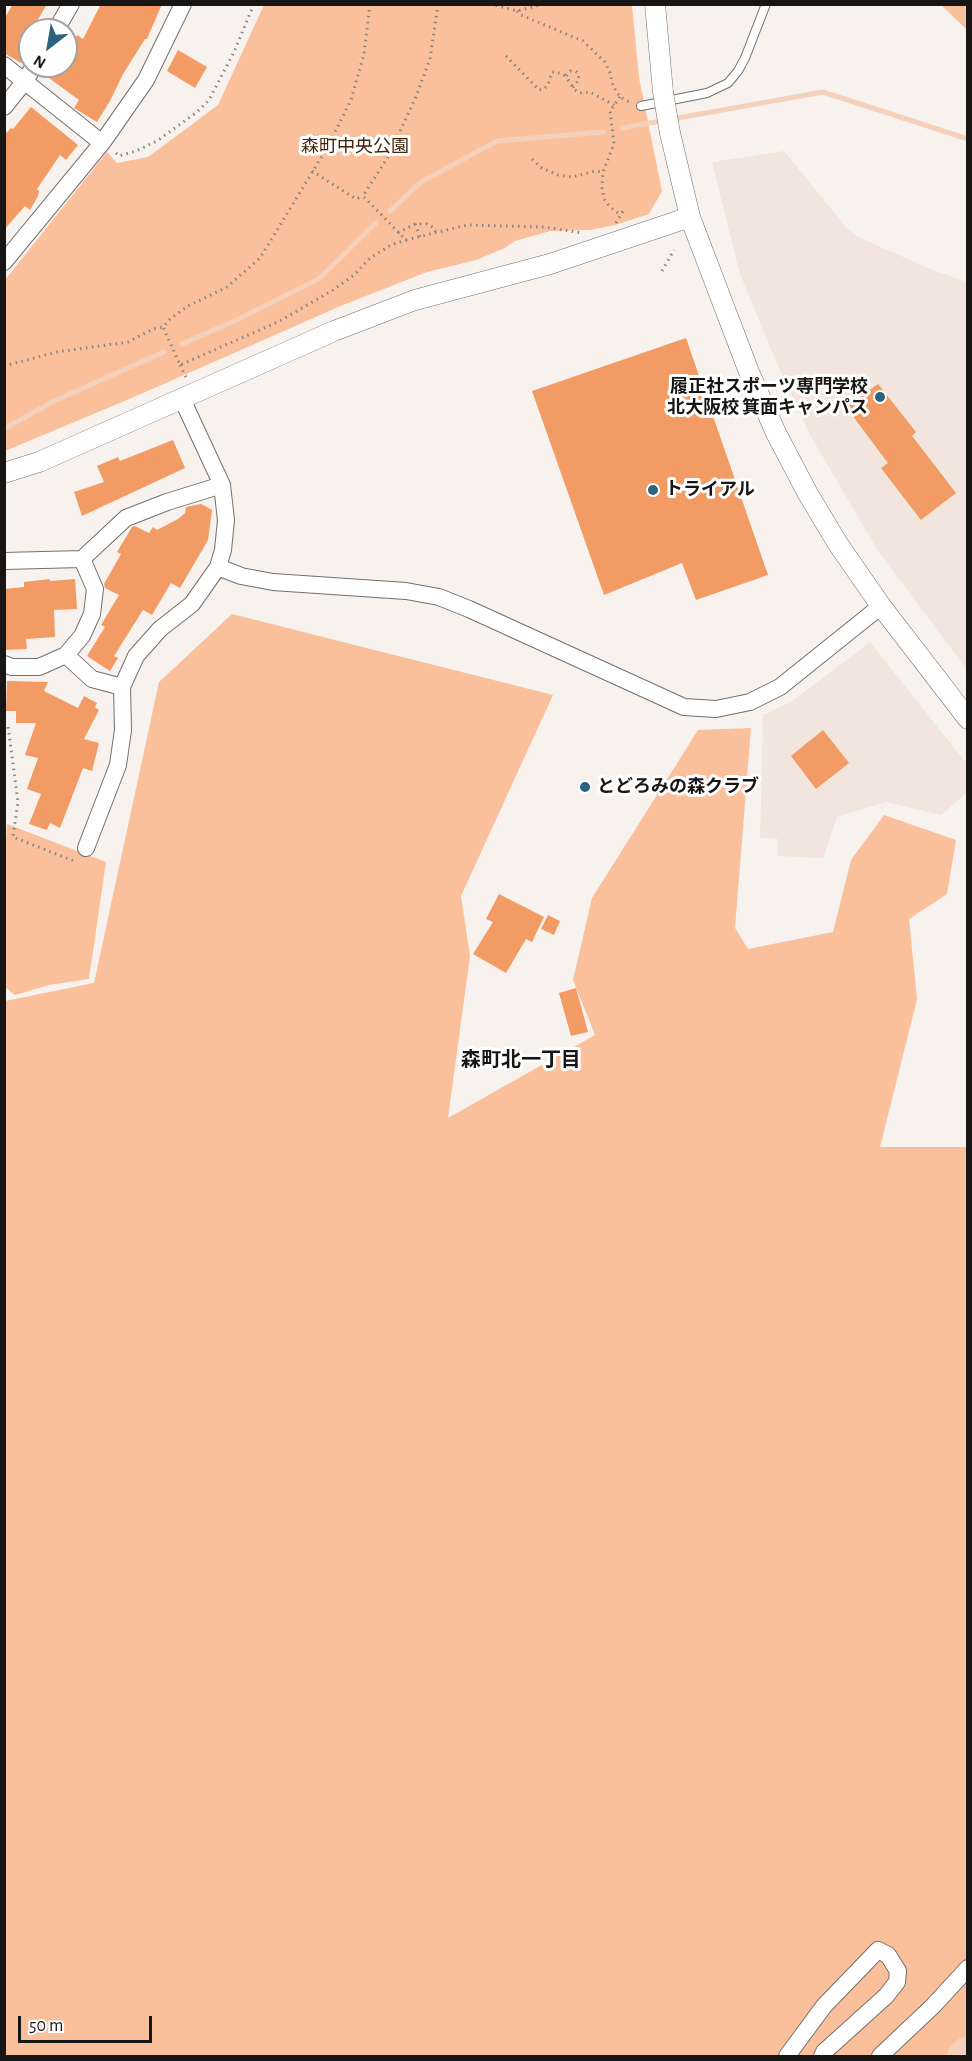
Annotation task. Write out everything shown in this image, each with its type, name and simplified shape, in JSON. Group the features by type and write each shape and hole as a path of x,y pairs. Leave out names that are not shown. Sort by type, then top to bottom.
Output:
{"street":[{"path":"63,18 71,4"},
{"path":"4,262 102,142 146,80 183,4"},
{"path":"655,4 663,92 670,133 690,217 749,372 776,433 820,514 880,606 968,719"},
{"path":"4,65 102,142"},
{"path":"4,107 27,78"},
{"path":"4,473 39,462 334,331 416,300 550,264 690,217"},
{"path":"86,849 118,765 123,730 122,687 136,656 160,629 192,604 218,567 223,550 226,520 222,486 182,399"},
{"path":"4,561 82,560 126,518 167,502 222,486"},
{"path":"4,664 12,667 39,667 66,655 82,636 92,614 94,589 82,560"},
{"path":"218,567 241,576 273,582 406,591 439,597 684,707 716,709 750,702 780,687 880,606"},
{"path":"66,655 93,679 122,687"},
{"path":"787,2056 824,2006 878,1950 888,1955 898,1971 897,1982 886,1996 822,2056"},
{"path":"880,2056 933,2006 968,1968"}],"lane":[{"path":"641,106 707,93 728,83 745,58 766,4"}],"path":[{"path":"102,142 119,156 136,151 157,141 197,112 209,100 234,52 254,4"},
{"path":"4,366 57,352 128,342 153,329 163,327 188,306 227,287 260,258 327,148 351,100 368,31 370,4"},
{"path":"312,171 356,199 363,196 388,157 415,99 430,59 438,4"},
{"path":"490,4 517,11 544,4"},
{"path":"517,11 521,15 583,41 605,62 613,86 620,97 641,106"},
{"path":"506,56 539,90 546,88 552,72 557,72 566,76 576,92 590,92 614,105"},
{"path":"566,76 570,71 578,73 579,82 572,86"},
{"path":"615,225 622,213 611,208 604,199 602,188 603,172 614,144 610,111 620,97"},
{"path":"532,159 542,168 558,175 572,177 595,171 602,172"},
{"path":"363,196 406,240"},
{"path":"398,233 415,224 427,224 434,228 436,233"},
{"path":"415,224 420,237"},
{"path":"180,365 278,322 333,290 354,275 370,258 391,245 406,240 467,225 544,227 584,234"},
{"path":"662,271 674,250"},
{"path":"163,327 188,380"},
{"path":"4,723 8,726 18,802 13,837 81,864 86,849"}],"shaded area":[{"name":"履正社スポーツ専門学校 北大阪校 箕面キャンパス","path":"784,151 845,226 856,236 930,269 967,282 967,670 878,551 810,435 740,274 712,162"},
{"path":"870,642 967,764 967,793 941,815 886,802 837,817 823,858 777,856 778,839 760,838 763,715 791,702"}],"green space":[{"name":"森町中央公園","path":"264,5 632,5 639,78 662,191 649,214 590,230 550,231 515,241 505,248 476,260 427,272 343,305 5,451 5,280 107,152 117,163 148,157 218,105"},
{"path":"941,5 967,5 967,30"},
{"path":"232,614 553,695 461,896 470,956 448,1118 595,1035 573,980 592,898 698,730 751,728 735,928 748,949 833,932 851,860 884,815 956,840 947,894 909,919 917,999 880,1147 967,1147 967,2056 5,2056 5,1001 94,983 159,682"},
{"path":"7,824 106,862 89,979 49,985 15,995 5,987 4,876"}],"building":[{"path":"13,4 47,4 39,18 18,18 18,61 4,53 4,19"},
{"path":"101,4 162,4 147,39 123,74 97,122 74,108 79,100 49,78 78,78 78,36 83,39"},
{"path":"178,50 207,67 195,88 167,71"},
{"path":"31,107 78,145 66,160 60,155 37,189 38,196 30,210 25,206 4,230 4,135 11,128 13,129"},
{"name":"トライアル","path":"686,338 768,575 696,600 682,563 604,595 532,391"},
{"path":"878,384 916,432 912,436 956,493 921,520 881,468 888,463 846,407"},
{"path":"173,440 185,468 82,516 74,492 104,482 97,466 118,457 120,461"},
{"path":"201,504 212,510 208,540 180,588 171,583 152,615 143,610 114,656 118,658 110,671 87,656 105,627 101,625 119,595 105,588 104,584 121,554 117,552 132,527 135,526 149,533 153,527 157,530 178,519 185,513 186,507"},
{"path":"50,579 50,581 75,579 77,609 54,610 55,637 26,639 27,649 4,650 4,589 24,587 24,582"},
{"path":"7,681 48,682 44,691 78,708 84,696 97,703 95,707 99,710 84,739 99,743 92,771 83,768 60,828 50,823 47,830 29,824 41,794 27,789 38,758 25,755 36,723 16,723 16,711 6,711"},
{"path":"823,730 849,763 816,789 791,756"},
{"path":"499,894 544,917 532,942 526,939 506,973 473,954 493,922 486,919"},
{"path":"548,915 560,921 554,935 541,929"},
{"path":"576,988 588,1032 571,1036 559,993"}],"waterway":[{"path":"622,128 823,92 968,139"},
{"path":"390,211 421,182 497,141 603,132"},
{"path":"182,344 241,318 319,279 376,223"},
{"path":"4,429 54,401 164,352"},
{"path":"963,2056 968,2052"}],"place":[{"name":"履正社スポーツ専門学校 北大阪校 箕面キャンパス","path":"880,397"},
{"name":"トライアル","path":"653,490"},
{"name":"とどろみの森クラブ","path":"585,787"}],"district":[{"name":"森町北一丁目","path":"521,1060"}]}
